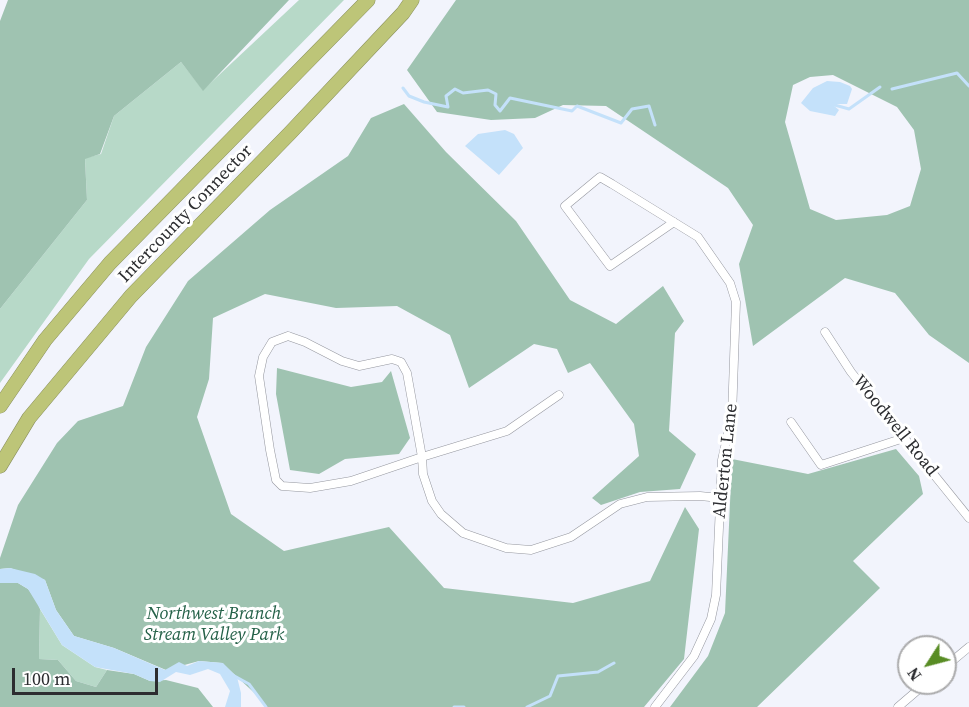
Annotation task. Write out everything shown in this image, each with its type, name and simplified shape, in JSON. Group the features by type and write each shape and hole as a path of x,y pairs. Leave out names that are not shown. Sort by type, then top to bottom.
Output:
{"highway":[{"name":"Intercounty Connector","path":"0,406 45,340 110,263 368,0"},
{"name":"Intercounty Connector","path":"0,466 29,418 130,296 290,133 403,13 412,0"}],"street":[{"name":"Alderton Lane","path":"655,707 694,656 711,619 716,595 722,460 732,416 736,302 730,283 698,237 674,222 600,177 566,206 610,266 674,222"},
{"name":"Woodwell Road","path":"825,332 851,372 969,518"},
{"path":"559,395 507,431 423,458 351,481 310,488 282,486 276,480 259,376 263,357 272,342 288,336 342,361 359,366 392,359 401,362 407,373 423,458 423,474 432,501 441,514 463,533 506,548 531,550 550,545 571,537 620,504 647,497 720,498"},
{"path":"791,422 821,465 904,438"},
{"path":"957,658 969,647"},
{"path":"898,707 912,695"}],"green space":[{"path":"8,0 289,0 203,91 181,62 114,116 100,154 85,159 87,200 0,309 0,21"},
{"path":"299,0 344,0 89,259 0,383 0,309 87,200 85,158 101,154 114,116 181,62 203,90"},
{"path":"456,0 969,0 969,363 929,335 895,293 845,278 753,346 739,264 753,225 728,188 606,106 563,105 535,118 491,120 437,112 407,70","holes":["833,75 897,107 914,130 921,169 910,206 887,215 836,220 810,209 785,122 793,85 810,77"]},
{"name":"Northwest Branch Stream Valley Park","path":"404,104 446,152 516,221 570,300 616,324 663,286 684,321 675,333 669,431 696,454 680,489 640,492 601,505 592,498 639,456 634,424 590,363 568,373 557,349 534,344 469,388 450,335 397,306 336,308 265,294 213,318 209,379 197,417 231,514 284,551 389,527 444,588 573,603 650,581 685,507 699,529 684,659 644,707 265,707 262,700 222,663 199,661 166,670 114,648 74,636 56,610 45,580 10,568 0,569 0,558 18,505 57,443 78,421 123,406 146,347 188,281 270,210 348,156 371,118"},
{"path":"277,368 351,387 382,382 391,371 410,438 399,454 345,459 319,474 290,470 276,394"},
{"path":"896,449 919,476 923,494 853,561 880,588 757,707 670,707 708,656 725,613 732,459 808,474"},
{"path":"0,583 18,583 28,589 36,599 40,609 39,659 58,660 76,681 96,687 107,670 134,674 150,681 166,680 198,688 213,707 0,707"},
{"path":"40,609 62,645 95,667 107,670 96,687 76,681 58,660 39,659"}],"water":[{"path":"827,81 840,82 852,89 847,104 832,104 839,110 835,116 810,111 801,103 813,88"},
{"path":"505,130 514,134 523,148 499,175 465,146 478,134"},
{"path":"10,568 35,574 45,580 56,610 74,636 114,648 165,670 179,662 187,666 199,661 223,663 237,677 241,693 241,707 225,707 230,691 220,674 208,669 190,675 176,672 160,682 150,681 134,674 95,667 62,645 28,589 18,583 0,583 0,569"}],"waterway":[{"path":"892,89 957,73 969,86"},
{"path":"831,104 849,109 880,87"},
{"path":"403,88 409,96 448,107 446,96 455,89 463,93 488,90 496,94 495,105 500,111 510,98 572,111 577,106 621,123 632,109 649,106 655,125"},
{"path":"527,707 550,696 558,676 598,672 614,663"},
{"path":"229,673 249,684 266,707"},
{"path":"454,707 464,707"}]}
